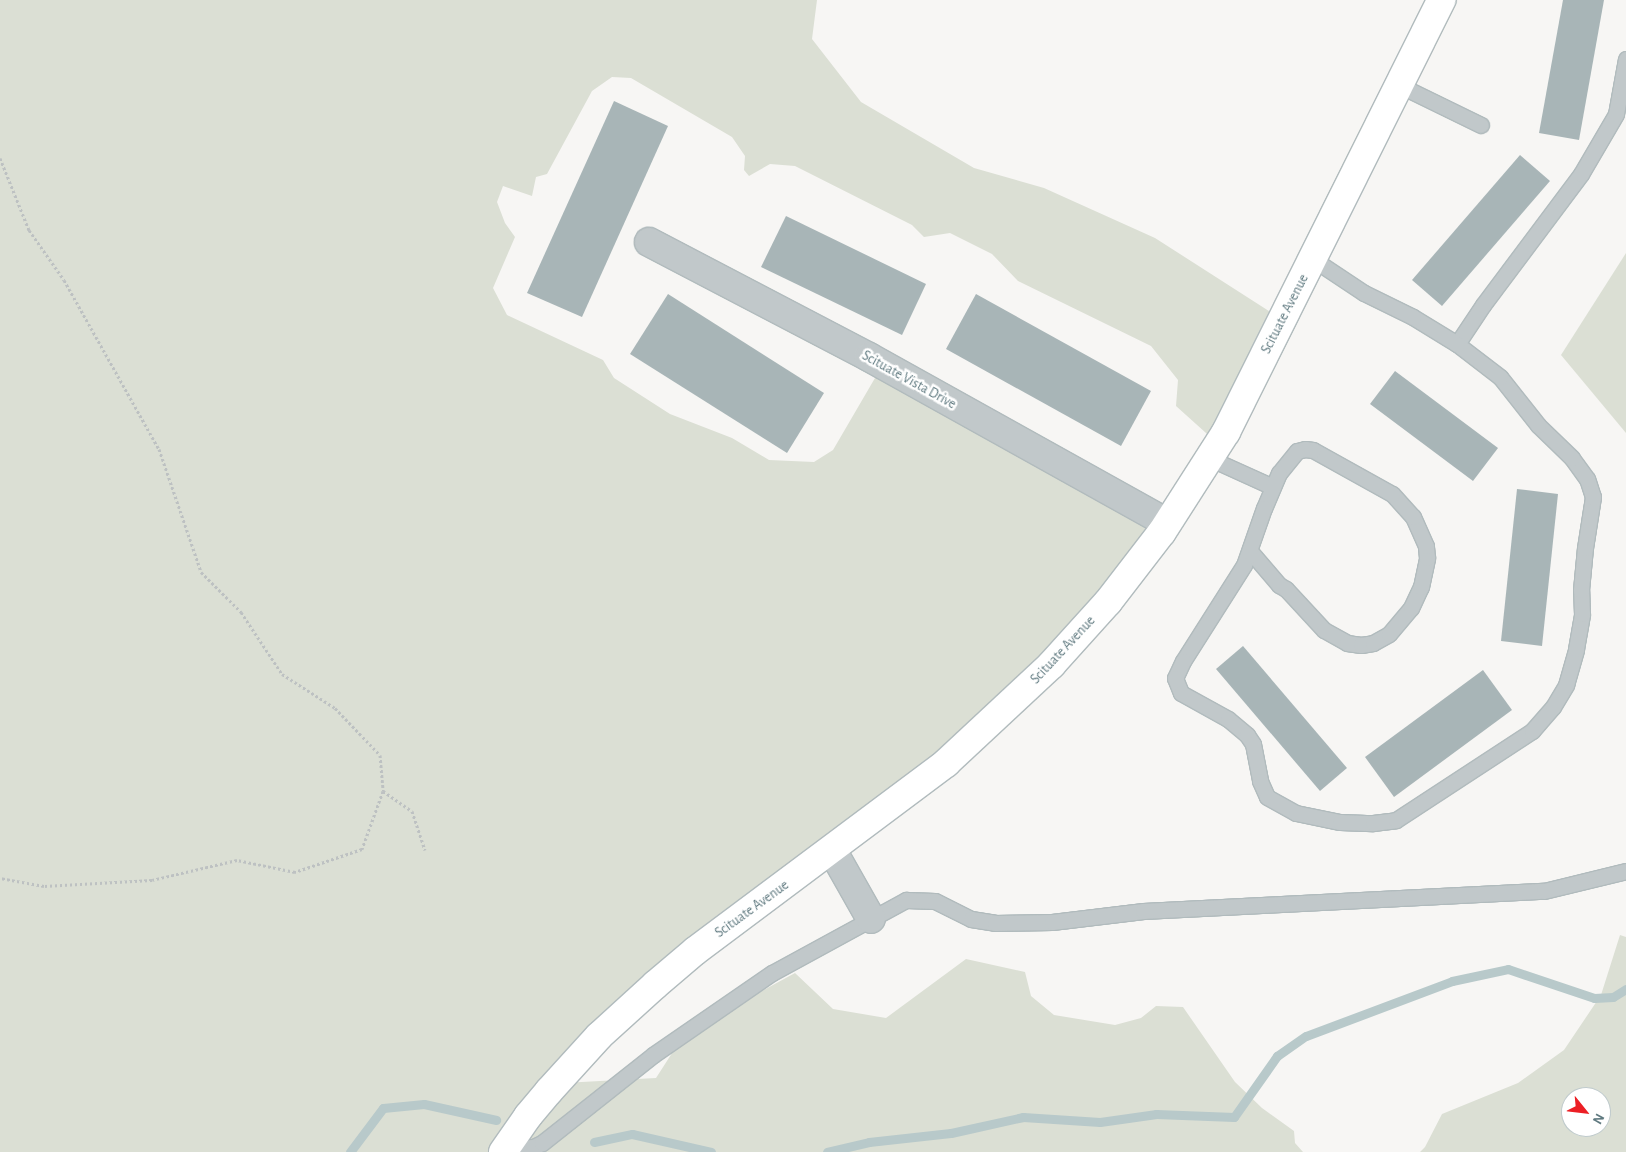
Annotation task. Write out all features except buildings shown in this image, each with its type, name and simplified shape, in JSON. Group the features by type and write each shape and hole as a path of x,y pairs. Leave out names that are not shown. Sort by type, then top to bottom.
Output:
{"main road":[{"name":"Scituate Avenue","path":"504,1151 528,1116 555,1084 599,1036 655,985 695,951 946,763 1044,672 1108,602 1167,523 1226,432 1441,0"}],"street":[{"name":"Scituate Vista Drive","path":"649,242 869,357 1167,523"},
{"path":"832,850 871,919"}],"lane":[{"path":"1457,344 1483,305 1581,174 1616,114 1626,59"},
{"path":"1399,85 1481,126"},
{"path":"1250,551 1279,585 1286,589 1324,630 1347,643 1361,645 1389,634 1411,608 1421,587 1427,558 1426,546 1413,517 1392,494 1313,450 1304,449 1297,451 1279,473 1244,565 1183,662 1175,678 1181,693 1228,719 1246,735 1253,744 1260,781 1268,797 1296,813 1340,822 1396,820 1532,731 1553,707 1566,685 1576,649 1582,614 1581,590 1585,548 1594,497 1588,479 1572,458 1538,425 1500,377 1457,344 1413,317 1364,293 1313,259"},
{"path":"1209,458 1273,487"},
{"path":"504,1151 533,1147 542,1143 653,1055 772,973 906,900 935,902 971,919 995,923 1052,922 1143,911 1544,891 1626,872"}],"path":[{"path":"0,158 29,230 64,280 159,449 201,572 241,612 282,674 335,708 380,755 383,791 362,849 295,872 237,860 152,880 44,886 0,878"},
{"path":"383,791 412,811 425,850"}],"shaded area":[{"path":"0,0 817,0 812,39 861,102 974,168 1044,188 1155,238 1283,320 1216,442 1176,406 1178,380 1151,346 1018,281 992,254 950,233 924,237 912,225 795,166 770,164 749,176 744,170 745,156 732,137 631,78 612,77 592,91 547,174 536,177 532,196 503,186 497,202 505,223 515,237 493,288 507,315 603,360 614,378 670,414 732,438 769,460 814,462 833,450 882,366 1166,523 1062,657 773,895 563,1083 656,1078 694,1019 753,996 795,973 833,1009 886,1018 966,959 1025,972 1031,996 1054,1015 1115,1025 1141,1018 1156,1006 1183,1007 1235,1082 1262,1108 1294,1131 1295,1143 1303,1152 0,1152"},
{"path":"1626,253 1626,433 1561,355"},
{"path":"1620,935 1626,937 1626,1152 1420,1152 1425,1147 1442,1114 1518,1083 1564,1050 1601,995"}],"waterway":[{"path":"827,1152 869,1142 951,1133 1023,1117 1100,1122 1156,1114 1234,1117 1277,1056 1306,1036 1452,981 1508,969 1594,998 1613,997 1626,989"},
{"path":"350,1152 383,1108 424,1104 496,1120"},
{"path":"594,1142 632,1134 711,1152"}]}
